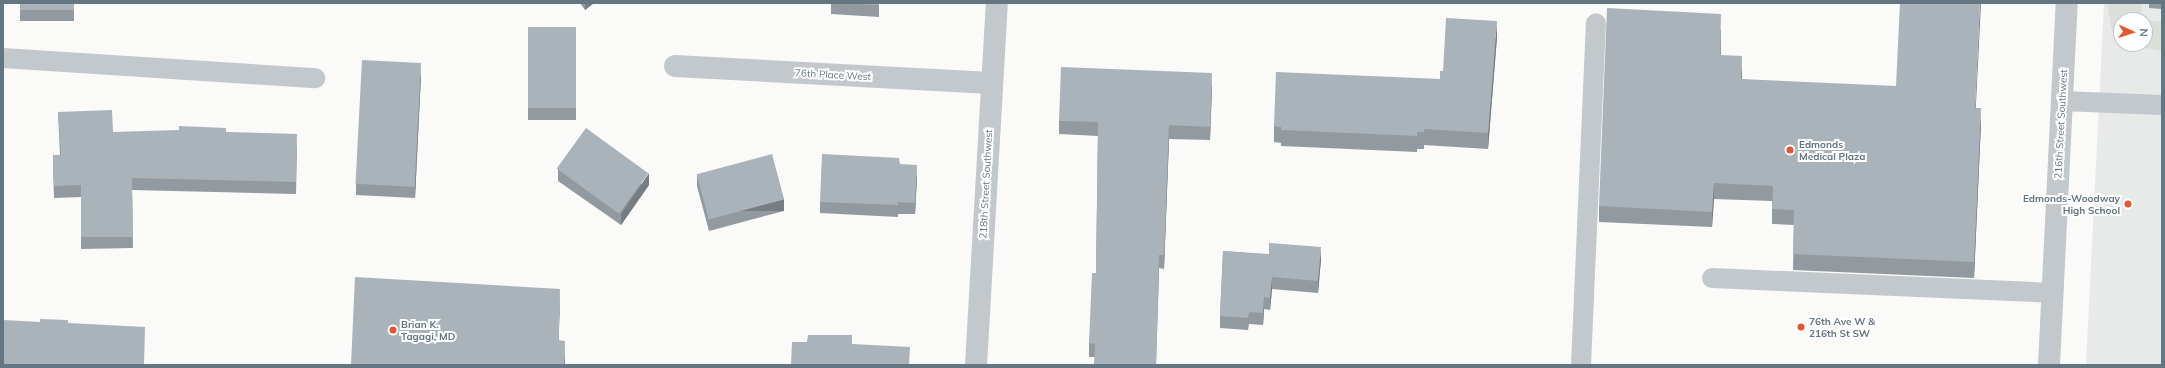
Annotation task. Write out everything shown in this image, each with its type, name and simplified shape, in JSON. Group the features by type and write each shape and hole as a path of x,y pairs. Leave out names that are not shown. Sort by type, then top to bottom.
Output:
{"street":[{"name":"218th Street Southwest","path":"976,365 991,83 997,3"},
{"name":"216th Street Southwest","path":"2049,365 2066,3"},
{"name":"76th Place West","path":"675,66 991,83"}],"lane":[{"path":"1581,365 1596,23"},
{"path":"3,58 314,78"},
{"path":"2062,101 2162,104"},
{"path":"1712,278 2053,293"}],"shaded area":[{"name":"Edmonds-Woodway High School","path":"2104,3 2162,3 2162,365 2086,365"},
{"path":"2107,3 2142,3 2141,12 2113,12 2113,32"},
{"path":"2153,21 2162,21 2162,51 2153,49"}],"building":[{"path":"20,3 74,3 74,10 20,10"},
{"path":"843,3 879,3 879,5"},
{"name":"Edmonds Medical Plaza","path":"1900,3 1980,3 1975,108 1981,108 1974,262 1793,254 1794,210 1772,209 1773,186 1714,183 1712,212 1599,206 1607,8 1721,14 1720,55 1742,56 1741,79 1896,86"},
{"path":"1446,18 1497,21 1488,133 1424,129 1424,132 1417,132 1417,136 1281,130 1281,127 1274,126 1276,72 1440,79 1440,71 1443,71"},
{"path":"528,27 576,27 576,108 528,108"},
{"path":"362,60 421,63 414,187 356,184"},
{"path":"1061,67 1212,73 1210,127 1169,125 1164,255 1159,255 1156,365 1094,365 1095,344 1089,343 1092,273 1096,273 1098,122 1059,121"},
{"path":"112,110 113,132 179,130 179,126 226,128 226,132 297,134 296,182 132,178 133,237 81,237 81,185 54,186 53,155 61,155 58,112"},
{"path":"586,128 648,173 619,214 557,168"},
{"path":"772,154 784,199 709,220 697,174"},
{"path":"822,154 899,158 900,164 917,165 915,203 898,202 898,205 820,202"},
{"path":"1269,243 1321,247 1318,281 1272,277 1270,298 1264,297 1263,313 1249,312 1248,318 1220,316 1223,251 1269,254"},
{"path":"355,277 560,289 558,340 565,341 564,365 351,365"},
{"path":"40,319 68,320 68,323 145,327 144,365 3,365 3,320 40,322"},
{"path":"808,335 852,335 852,344 910,347 909,365 791,365 792,342 807,342"}],"place":[{"name":"Edmonds Medical Plaza","path":"1790,150"},
{"name":"Edmonds-Woodway High School","path":"2128,204"},
{"name":"76th Ave W & 216th St SW","path":"1801,327"},
{"name":"Brian K. Tagagi, MD","path":"393,330"}]}
